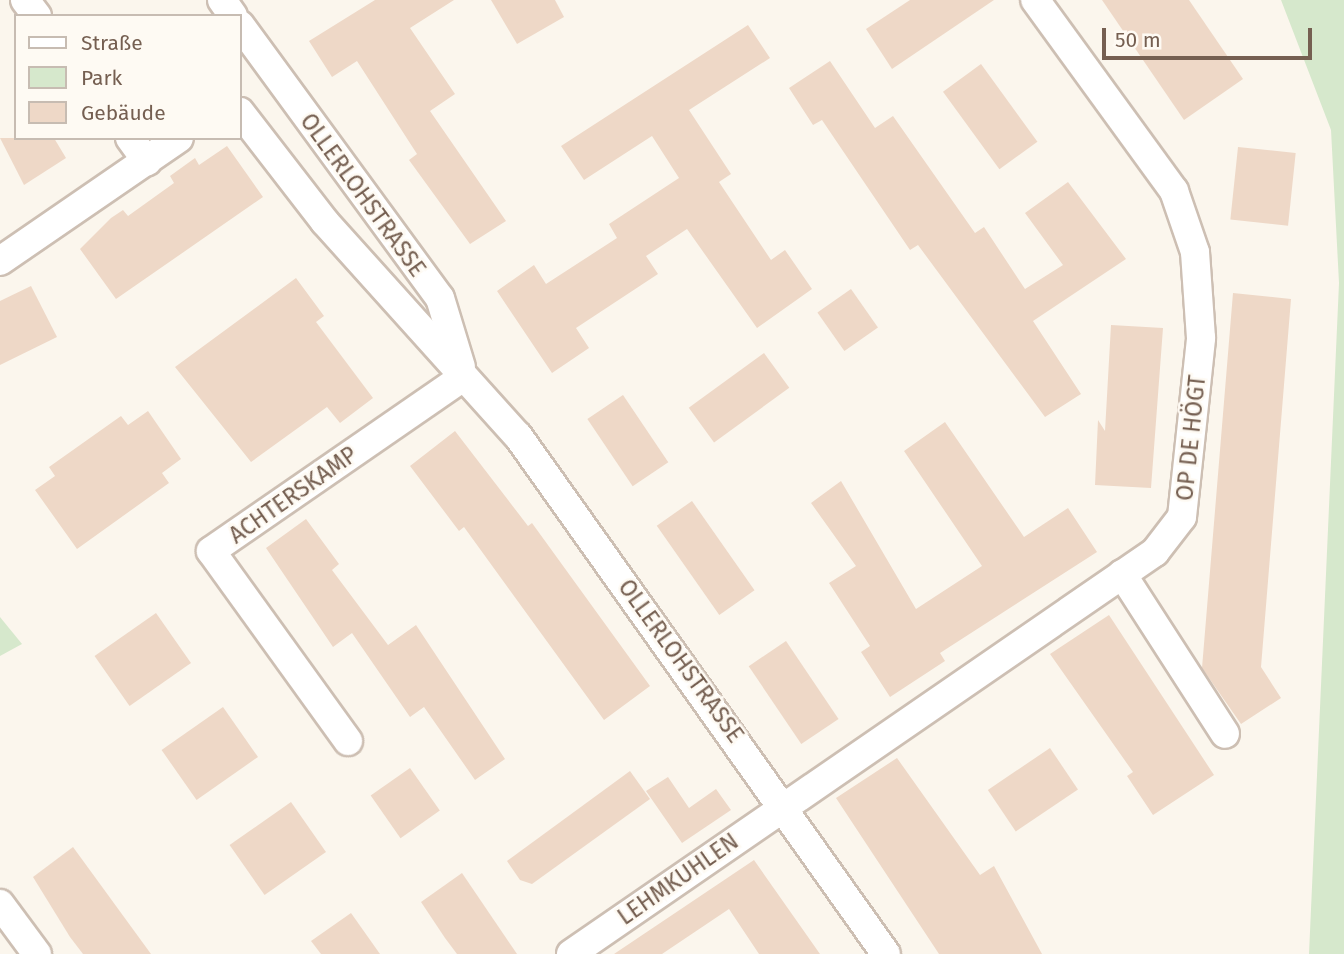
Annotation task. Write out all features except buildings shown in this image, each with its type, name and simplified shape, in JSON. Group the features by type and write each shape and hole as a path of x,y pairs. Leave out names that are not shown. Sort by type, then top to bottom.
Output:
{"street":[{"name":"OP DE HÖGT","path":"784,803 1155,552 1182,517 1200,351 1195,252 1174,191 1035,0"},
{"name":"OLLERLOHSTRASSE","path":"242,28 440,298 463,377"},
{"name":"OLLERLOHSTRASSE","path":"242,115 325,222 518,436 784,803 887,954"},
{"path":"131,140 147,161"},
{"path":"0,261 176,140"},
{"name":"ACHTERSKAMP","path":"348,741 211,551 463,377"},
{"path":"1122,574 1226,734"},
{"name":"LEHMKUHLEN","path":"571,954 784,803"},
{"path":"0,904 37,954"}],"green space":[{"path":"1281,0 1344,0 1344,954 1309,954 1339,283 1331,130"},
{"path":"0,617 22,644 0,656"}]}
